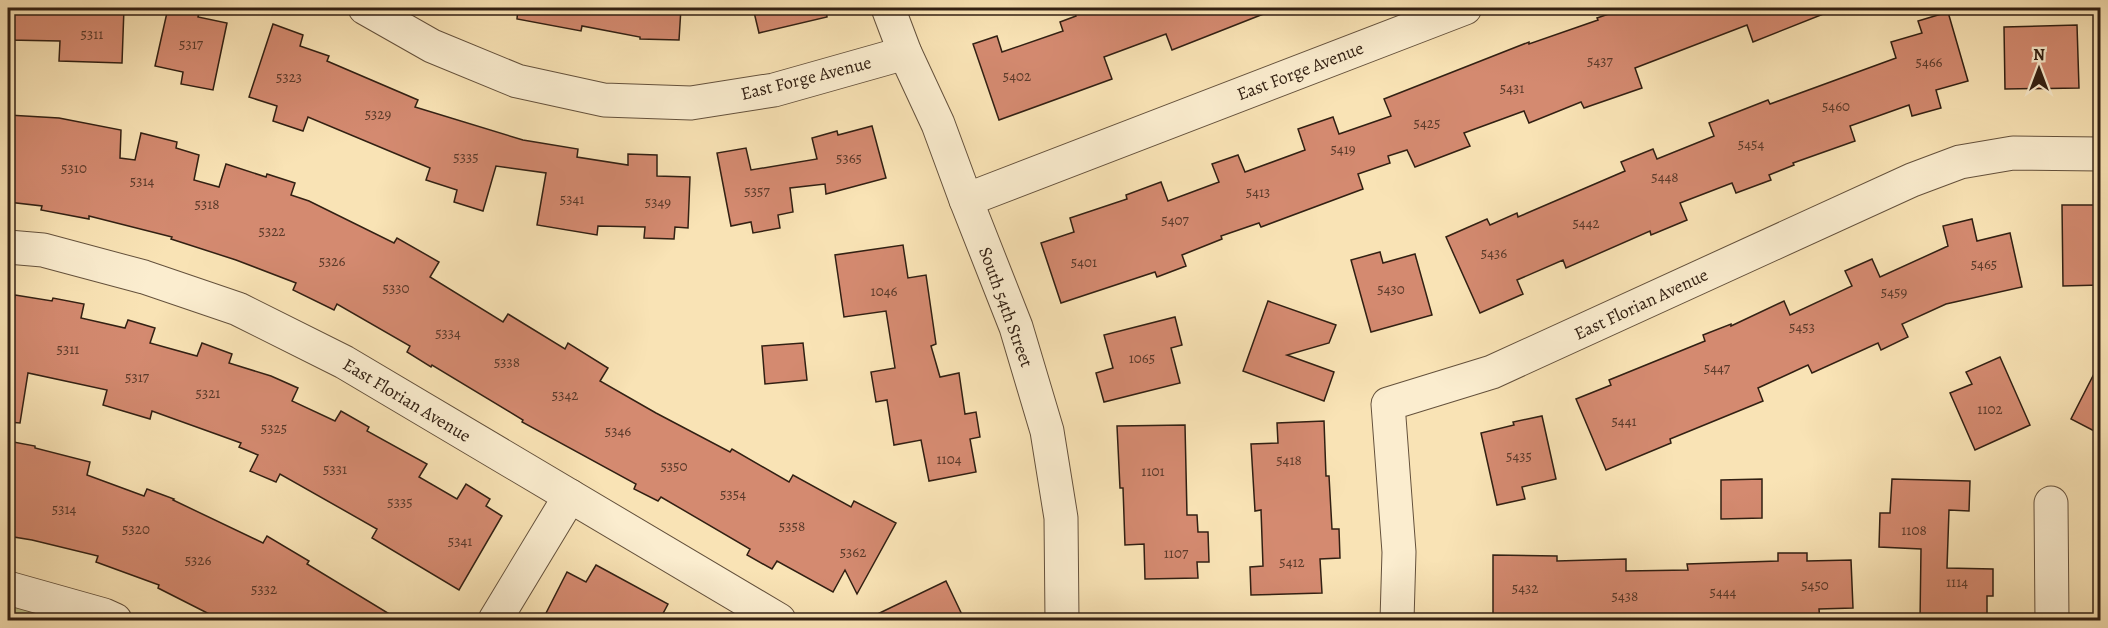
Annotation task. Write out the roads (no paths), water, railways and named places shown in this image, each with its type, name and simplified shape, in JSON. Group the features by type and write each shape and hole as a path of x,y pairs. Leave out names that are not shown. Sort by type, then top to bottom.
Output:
{"street":[{"name":"East Forge Avenue","path":"365,8 432,46 517,81 604,100 691,103 750,94 774,90 905,53"},
{"name":"South 54th Street","path":"888,8 905,53 938,124 1016,327 1047,431 1061,518 1062,621"},
{"name":"East Forge Avenue","path":"966,200 1466,8"},
{"name":"East Florian Avenue","path":"1396,621 1399,552 1388,404 1492,372 1901,185 1960,162 2013,153 2100,153"},
{"name":"East Florian Avenue","path":"8,247 43,250 144,277 238,309 344,362 779,621"},
{"path":"495,621 570,496"},
{"path":"2051,503 2052,621"},
{"path":"8,588 104,615 115,621"}]}
